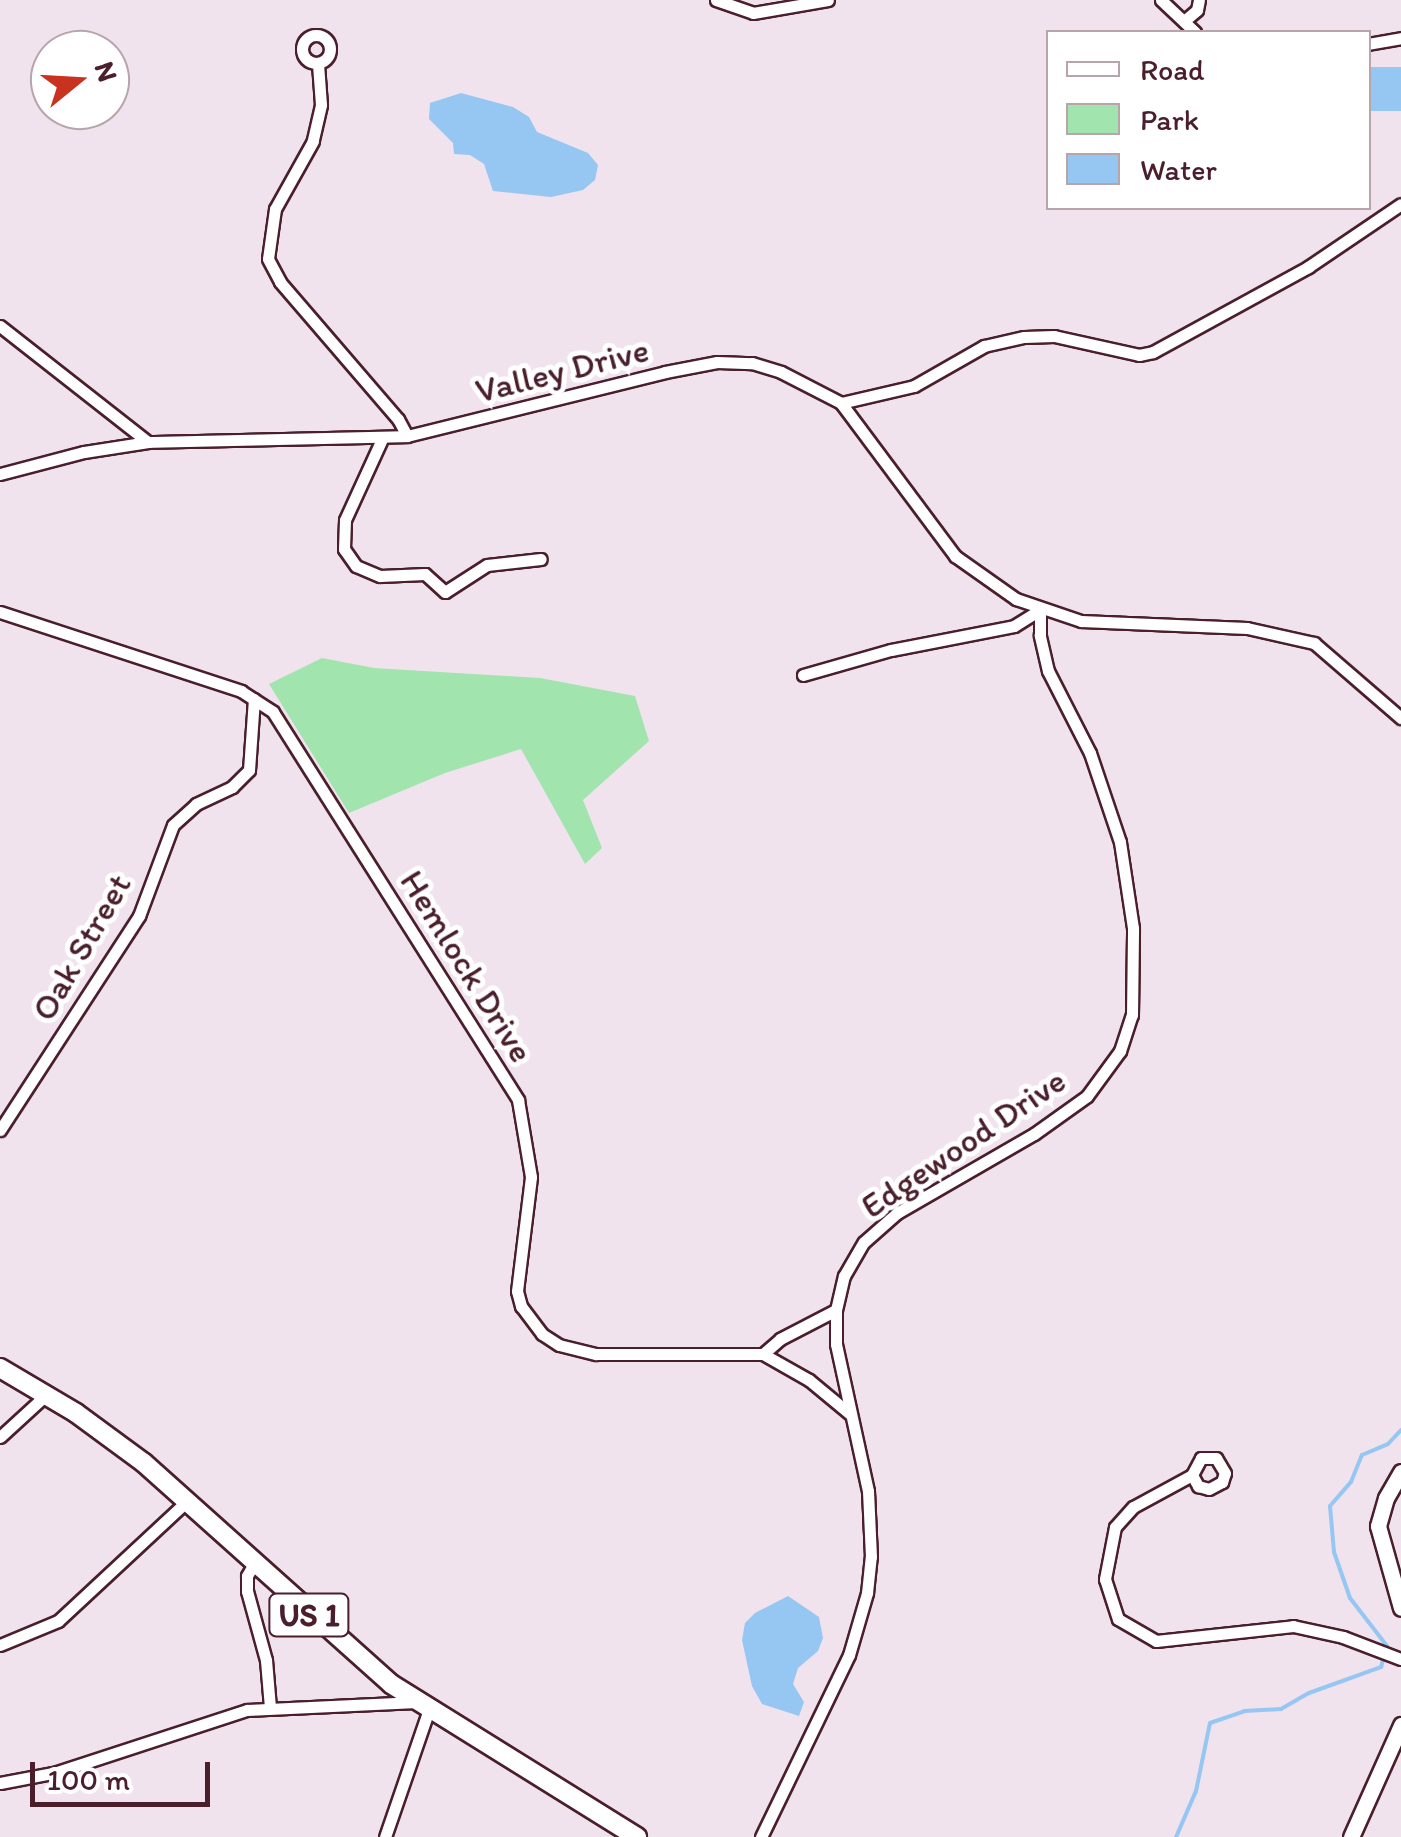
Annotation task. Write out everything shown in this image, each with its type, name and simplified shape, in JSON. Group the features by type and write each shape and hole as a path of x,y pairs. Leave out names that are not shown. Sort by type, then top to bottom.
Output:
{"main road":[{"name":"US 1","path":"0,1368 93,1424 188,1500 354,1656 423,1706 637,1837"}],"street":[{"path":"716,0 753,13 828,0"},
{"path":"1161,0 1193,30"},
{"path":"1184,20 1197,10 1198,0"},
{"path":"1371,43 1401,38"},
{"path":"318,64 321,105 314,141 275,209 268,259 280,282 398,419 407,436"},
{"path":"841,403 914,386 984,346 1024,338 1054,336 1139,355 1153,352 1308,267 1401,204"},
{"path":"0,326 148,442"},
{"name":"Valley Drive","path":"0,474 84,452 148,442 407,436 716,362 752,363 781,372 841,403 955,556 1040,610 1082,620 1215,626 1301,639 1332,655 1401,718"},
{"path":"382,439 345,520 344,549 356,566 380,576 425,574 445,592 488,565 540,559"},
{"path":"803,676 891,650 1014,626 1040,610"},
{"name":"Edgewood Drive","path":"761,1837 844,1668 867,1593 871,1557 868,1491 836,1344 836,1310 852,1259 882,1224 1070,1110 1099,1083 1128,1032 1135,967 1120,842 1090,754 1048,670 1040,635 1040,610"},
{"name":"Hemlock Drive","path":"0,612 241,691 273,712 518,1100 531,1177 516,1276 521,1306 529,1320 559,1345 596,1354 763,1354"},
{"name":"Oak Street","path":"0,1130 138,916 173,826 196,804 232,787 249,770 254,700"},
{"path":"836,1310 780,1339 763,1354 808,1380 850,1414"},
{"path":"0,1438 46,1394"},
{"path":"1401,1472 1386,1498 1378,1526 1401,1608"},
{"path":"1192,1476 1134,1507 1115,1527 1105,1579 1118,1619 1156,1640 1293,1626 1401,1659"},
{"path":"0,1645 58,1621 188,1500"},
{"path":"255,1562 247,1576 247,1592 266,1660 270,1708"},
{"path":"0,1784 57,1772 218,1718 270,1708 423,1706 385,1837"},
{"path":"1352,1837 1401,1725"}],"green space":[{"path":"322,658 374,668 540,678 635,696 649,741 583,800 602,848 585,864 521,749 445,773 349,813 269,684"}],"water":[{"path":"1371,67 1401,67 1401,111 1371,111"},
{"path":"461,93 513,107 529,117 537,132 588,153 598,165 595,180 583,190 551,197 493,191 484,164 470,155 454,154 453,143 429,119 430,103"},
{"path":"788,1596 819,1617 823,1638 818,1651 798,1668 793,1684 804,1702 799,1716 762,1704 752,1686 742,1640 745,1623 755,1613"}],"waterway":[{"path":"1176,1837 1196,1791 1210,1723 1244,1711 1281,1709 1309,1693 1381,1667 1387,1646 1350,1598 1334,1552 1330,1506 1351,1482 1362,1455 1388,1444 1401,1430"}]}
